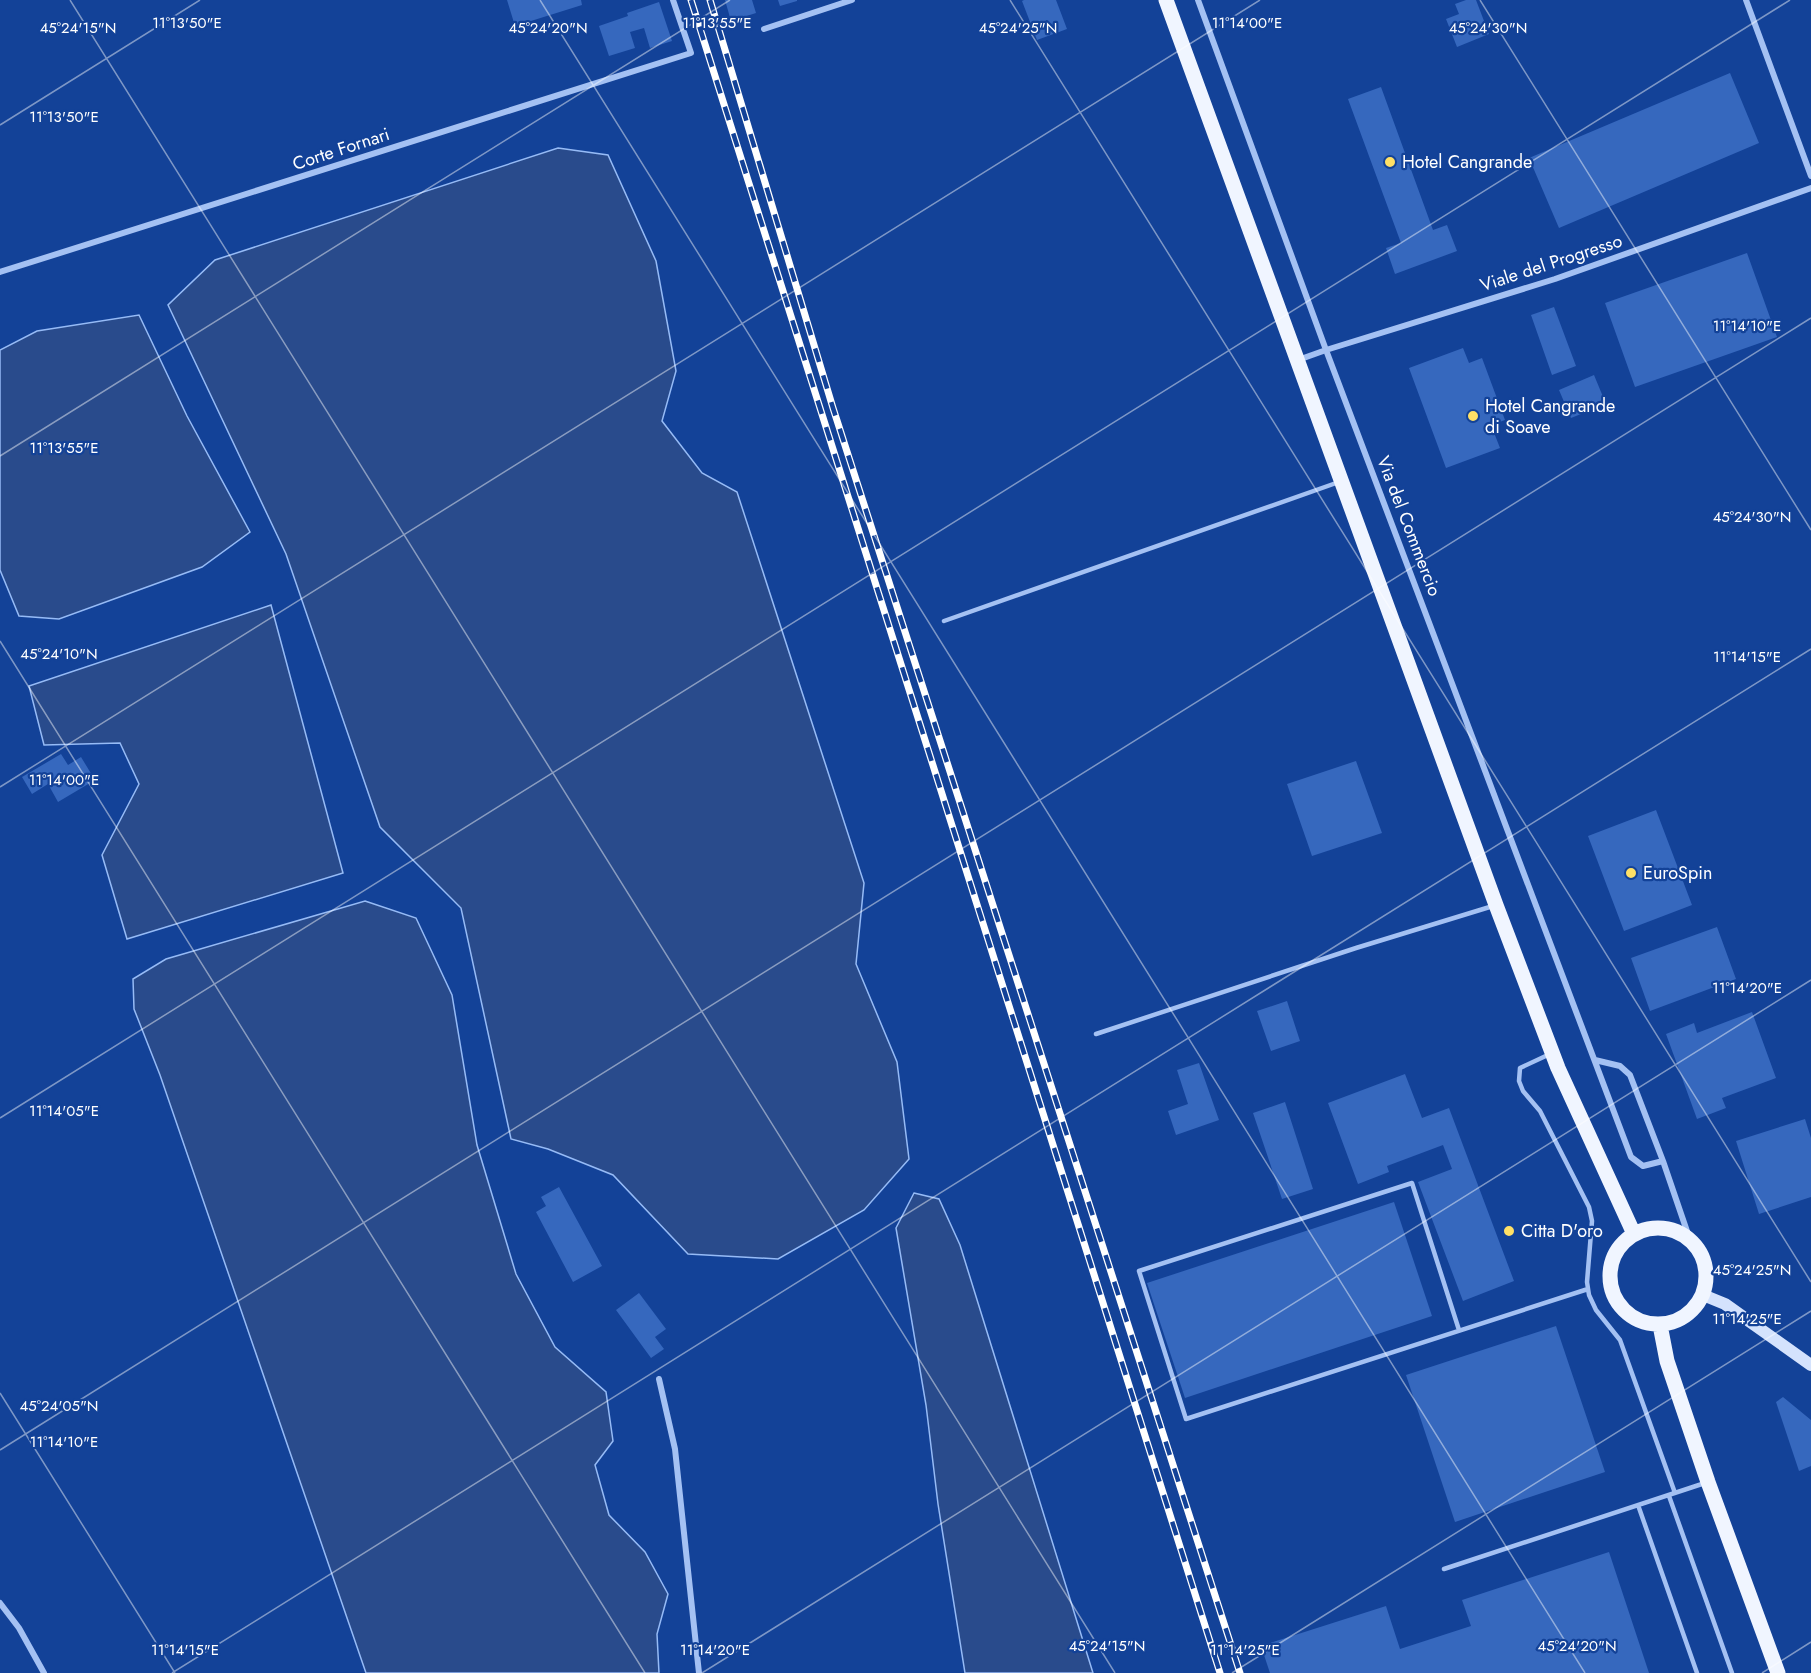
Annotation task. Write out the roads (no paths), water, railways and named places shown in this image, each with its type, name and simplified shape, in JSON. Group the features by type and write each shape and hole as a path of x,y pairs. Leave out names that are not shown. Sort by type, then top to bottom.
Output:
{"main road":[{"path":"1167,0 1552,1053 1584,1129 1634,1234"},
{"path":"1663,1228 1682,1234 1690,1240 1704,1260 1707,1272 1703,1295 1690,1313 1681,1319 1660,1325 1637,1320 1628,1314 1613,1295 1610,1284 1612,1261 1625,1241 1643,1230 1663,1228"},
{"path":"1660,1325 1668,1361 1708,1482 1778,1673"}],"street":[{"name":"Corte Fornari","path":"0,272 691,53 674,0"},
{"path":"764,29 852,0"},
{"name":"Via del Commercio","path":"1198,0 1326,350 1631,1157 1643,1166 1663,1161"},
{"path":"1746,0 1811,176"},
{"name":"Viale del Progresso","path":"1298,360 1555,279 1811,188"},
{"path":"1595,1060 1620,1066 1630,1075 1690,1240"},
{"path":"1703,1295 1725,1304 1811,1365"},
{"path":"659,1379 675,1449 699,1673"},
{"path":"0,1603 19,1628 44,1673"}],"lane":[{"path":"944,621 1342,481"},
{"path":"1096,1034 1356,948 1496,905"},
{"path":"1552,1053 1520,1068 1519,1081 1523,1091 1540,1111 1589,1207 1592,1221 1587,1275 1588,1289 1596,1310 1620,1340 1675,1493"},
{"path":"1459,1330 1412,1183 1139,1272 1186,1419 1588,1289"},
{"path":"1444,1569 1708,1482"},
{"path":"1669,1496 1732,1673"},
{"path":"1638,1505 1697,1673"}],"water":[{"path":"558,148 608,155 656,261 676,371 662,421 702,473 737,492 864,883 856,964 897,1062 909,1159 864,1210 778,1259 688,1254 613,1175 548,1149 511,1139 461,908 380,827 286,554 168,305 215,260"},
{"path":"139,315 187,416 250,532 202,567 59,619 19,616 0,570 0,350 37,331"},
{"path":"271,605 343,873 127,939 102,855 139,784 120,743 44,745 29,686"},
{"path":"365,901 416,918 452,995 477,1145 516,1274 555,1347 606,1392 613,1441 595,1465 609,1515 645,1552 668,1594 657,1634 659,1673 366,1673 160,1075 134,1009 133,979 166,959"},
{"path":"914,1193 939,1199 960,1245 1093,1673 965,1673 938,1504 926,1405 896,1228"}],"railway":[{"path":"691,0 1220,1673"},
{"path":"710,0 833,408 1240,1673"}],"place":[{"name":"Hotel Cangrande","path":"1390,162"},
{"name":"Hotel Cangrande di Soave","path":"1473,416"},
{"name":"EuroSpin","path":"1631,873"},
{"name":"Citta D'oro","path":"1509,1231"}]}
